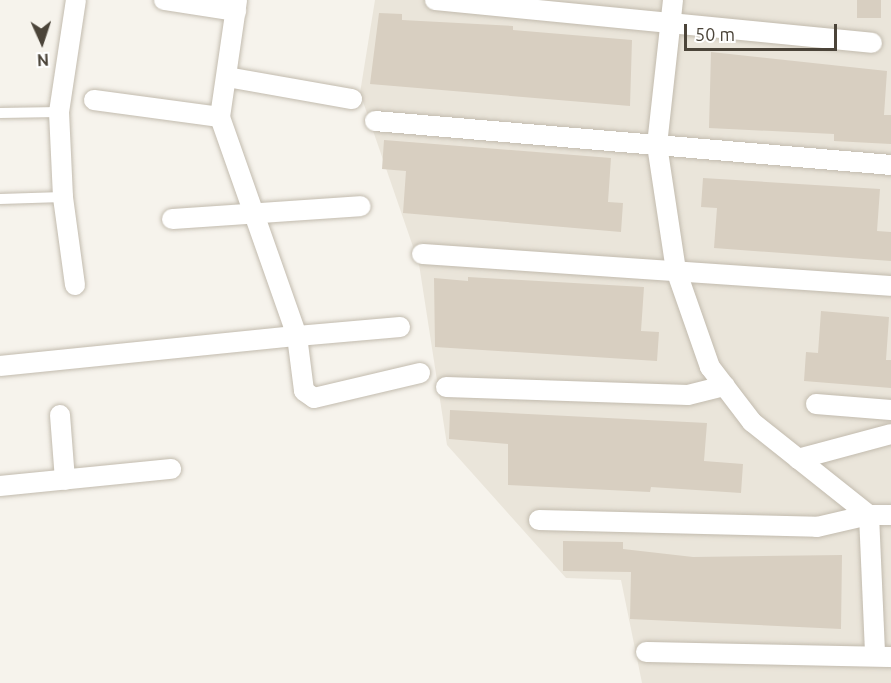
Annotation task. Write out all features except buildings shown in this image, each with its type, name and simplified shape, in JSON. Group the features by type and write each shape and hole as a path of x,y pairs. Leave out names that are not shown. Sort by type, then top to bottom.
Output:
{"street":[{"path":"75,285 63,197 59,112 76,0"},
{"path":"164,0 236,6 220,117 297,336 304,391 309,398 420,373"},
{"path":"435,0 872,43"},
{"path":"646,652 883,656 870,515 752,422 710,367 676,270 657,145 673,0"},
{"path":"227,77 352,99"},
{"path":"94,100 220,117"},
{"path":"375,121 891,165"},
{"path":"172,219 252,211 361,206"},
{"path":"422,254 891,286"},
{"path":"0,366 400,327"},
{"path":"446,387 688,395 725,386"},
{"path":"816,404 891,410"},
{"path":"60,415 65,480"},
{"path":"798,459 891,434"},
{"path":"0,486 171,469"},
{"path":"539,520 817,527 870,515 891,515"}],"lane":[{"path":"0,113 59,112"},
{"path":"0,199 63,197"}],"shaded area":[{"path":"375,0 891,0 891,683 642,683 621,580 566,578 447,445 419,264 360,93"}]}
